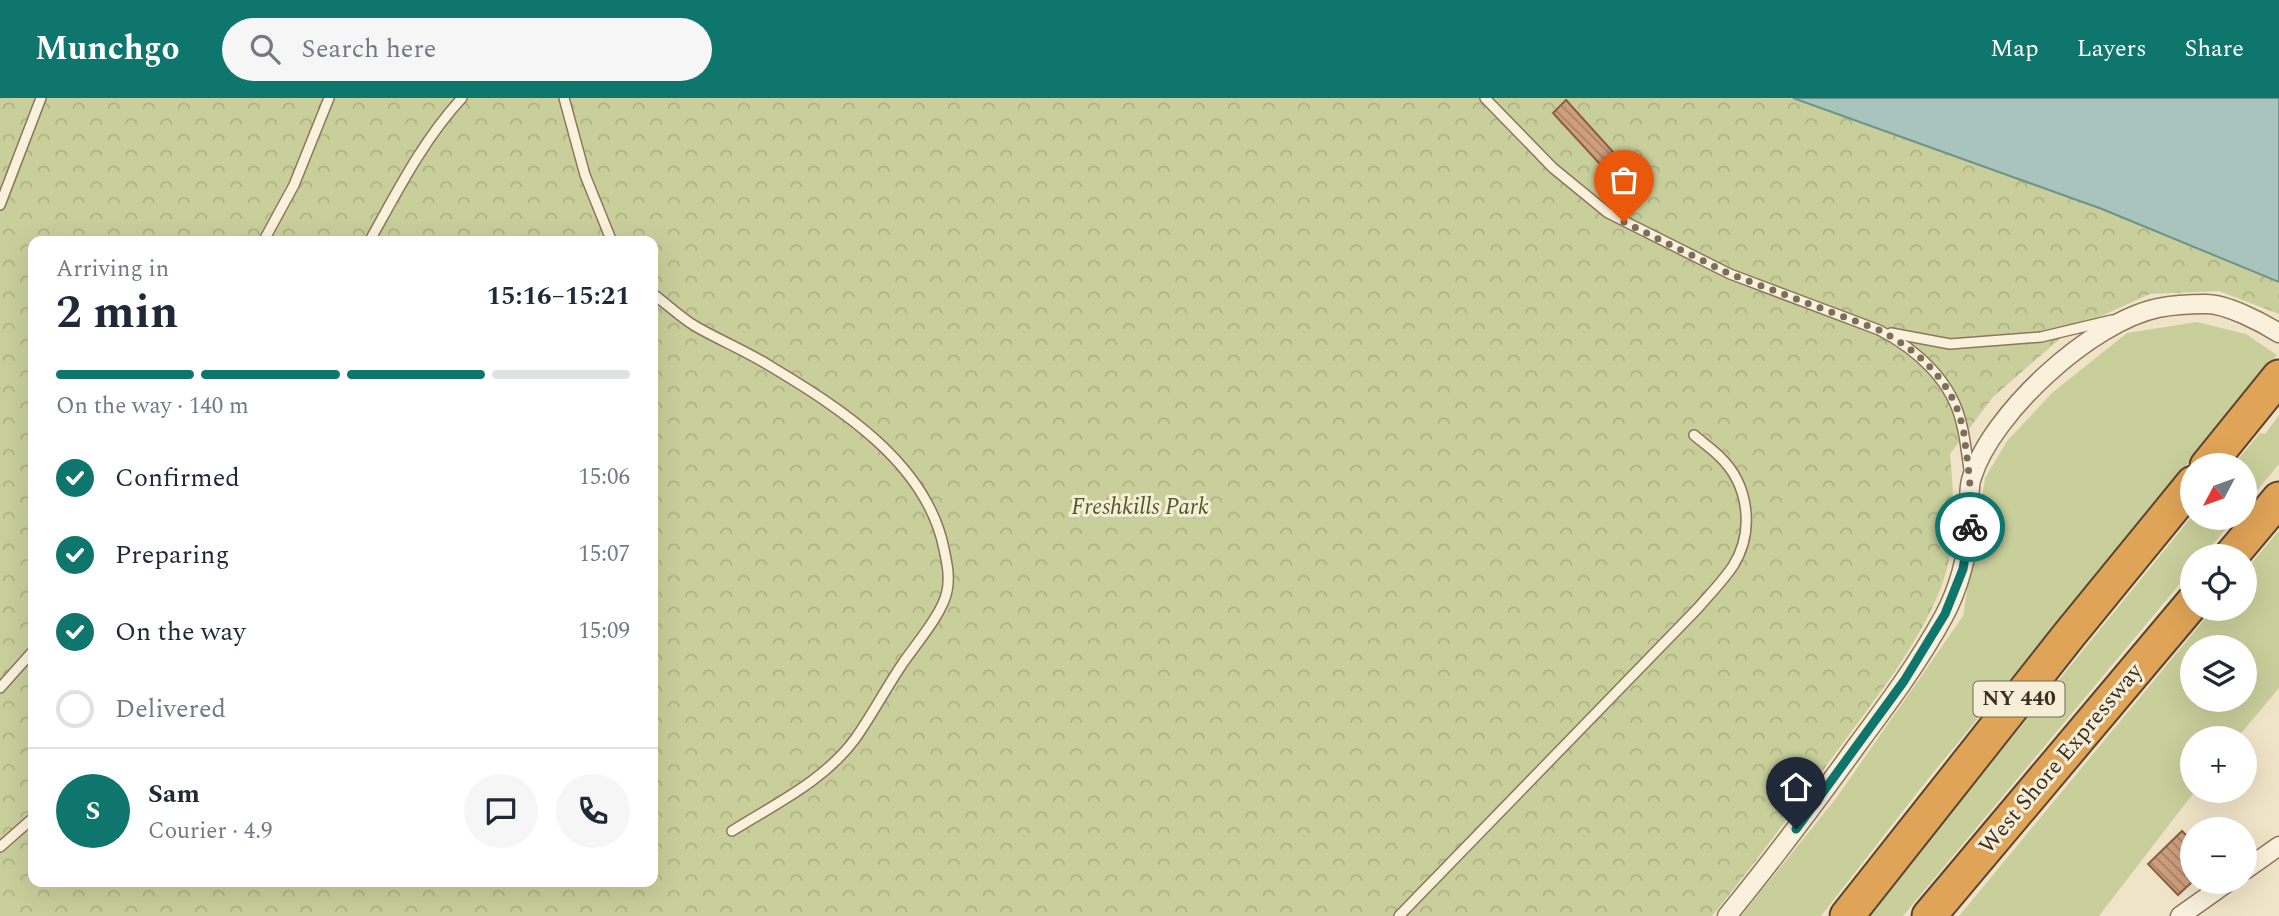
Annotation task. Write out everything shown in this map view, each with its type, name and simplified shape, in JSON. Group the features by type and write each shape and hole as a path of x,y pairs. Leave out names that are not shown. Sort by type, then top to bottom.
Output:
{"highway":[{"path":"2218,453 2270,388"},
{"name":"NY 440","path":"1847,916 2180,499"},
{"path":"2241,544 2279,499"},
{"name":"West Shore Expressway","path":"1929,916 2180,617"}],"street":[{"path":"1727,916 1780,850 1904,681 1945,614 1963,569 1970,523 1970,480 1983,450 2007,415 2077,349 2117,324 2157,308 2208,304 2254,319 2279,333"},
{"path":"2257,862 2279,846"},
{"path":"2180,916 2211,894"}],"lane":[{"path":"0,205 41,98"},
{"path":"266,236 294,185 329,98"},
{"path":"372,236 432,135 462,98"},
{"path":"564,98 585,175 610,236"},
{"path":"1485,98 1553,169 1608,213 1730,274 1879,330 1926,360 1951,395 1962,424 1970,480"},
{"path":"658,298 694,325 769,365 874,438 902,467 939,526 948,571 947,593 934,618 855,739 813,780 732,831"},
{"path":"1879,330 1950,344 1997,341 2040,337 2157,308"},
{"path":"1399,916 1698,608 1734,564 1744,543 1747,521 1745,500 1738,480 1721,457 1694,435"},
{"path":"0,688 28,657"},
{"path":"0,847 28,822"}],"green space":[{"name":"Freshkills Park","path":"0,98 2279,98 2279,314 2219,291 2150,294 2070,330 1993,397 1950,454 1953,506 1950,557 1940,590 1920,632 1868,710 1712,916 0,916"},
{"path":"2197,322 2246,334 2277,355 2196,453 2180,453 2180,473 1928,779 1821,916 1741,916 1837,797 1963,616 1985,478 2007,441 2053,392 2127,333"},
{"path":"2279,415 2279,464 2258,489 2258,453 2243,453 2260,433 2265,434"},
{"path":"2181,530 2225,530 2213,544 2180,544 2180,584 1903,916 1867,916"},
{"path":"2279,530 2279,688 2247,726 2180,726 2180,803 2186,803 2099,916 1959,916 2180,649 2180,712 2257,712 2257,635 2191,635 2203,621 2257,621 2257,557"}],"water":[{"path":"1793,98 2279,98 2279,282 2102,209"}],"building":[{"path":"1566,100 1623,163 1610,175 1553,113"},
{"path":"2180,833 2180,893 2178,895 2148,864"}],"way so far":[{"path":"1624,222 1730,274 1879,330 1926,360 1951,395 1962,424 1970,480 1970,527"}],"route":[{"path":"1796,829 1904,681 1945,614 1963,569 1970,527"}]}
